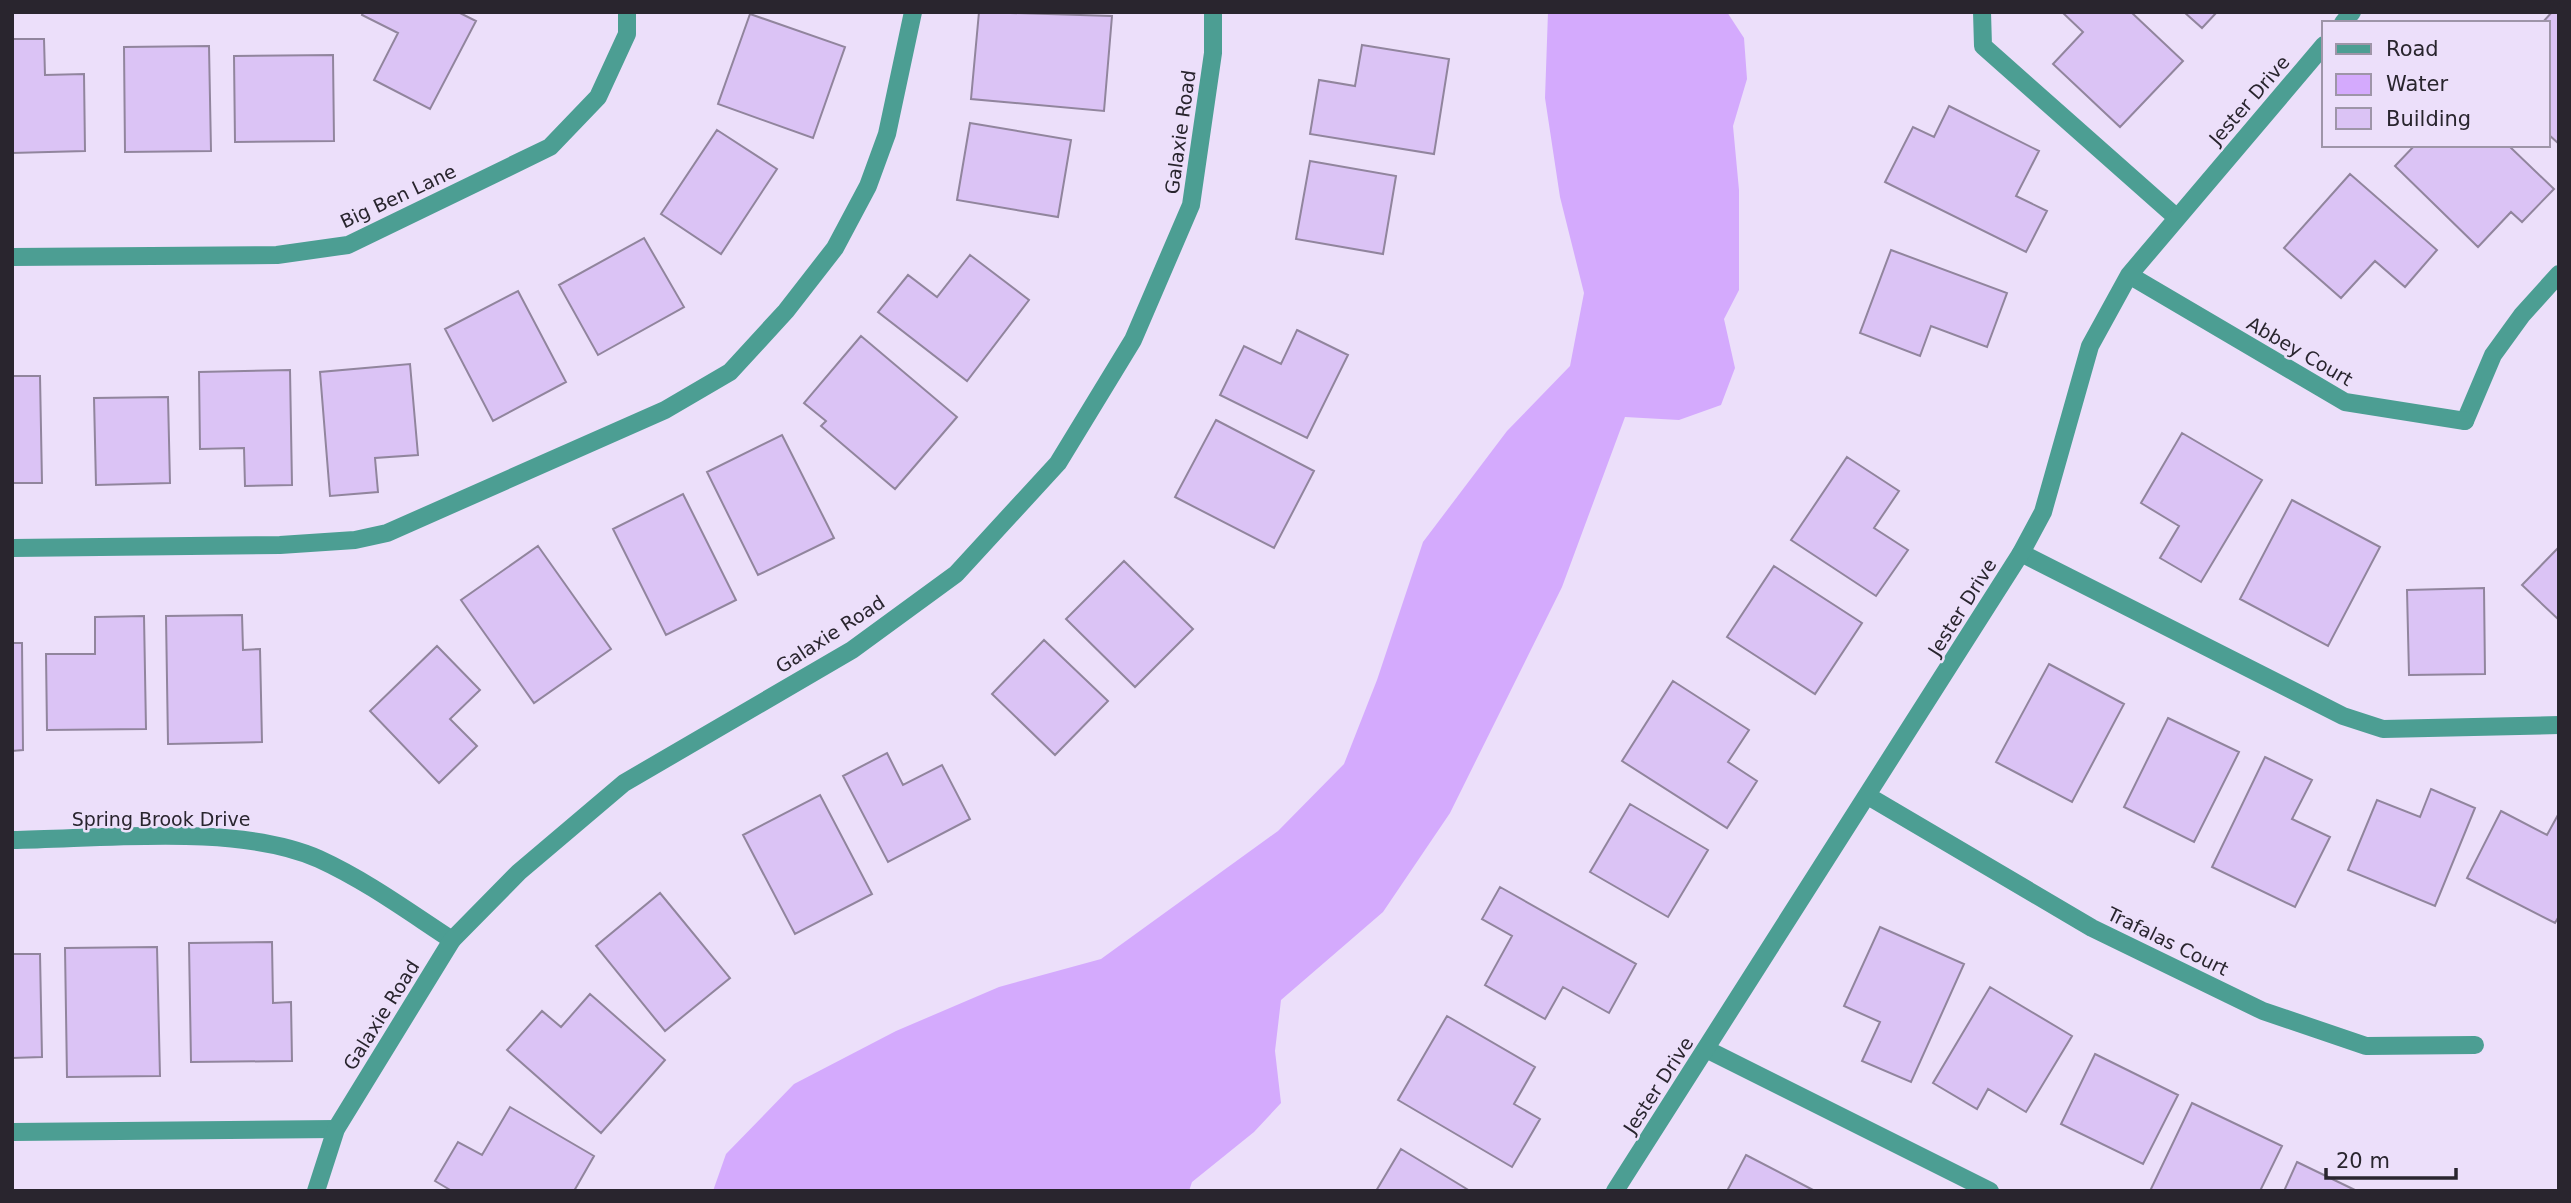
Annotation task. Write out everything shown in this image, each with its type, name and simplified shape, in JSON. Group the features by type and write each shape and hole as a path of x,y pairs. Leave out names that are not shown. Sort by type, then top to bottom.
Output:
{"street":[{"name":"Big Ben Lane","path":"12,257 276,255 348,245 550,147 598,97 627,34 627,12"},
{"path":"12,548 280,545 355,540 387,533 665,410 730,372 786,311 835,248 868,186 887,134 912,12"},
{"name":"Galaxie Road","path":"316,1191 336,1129 452,940 519,872 624,783 852,650 956,573 1058,463 1133,340 1191,205 1213,54 1213,12"},
{"path":"1982,12 1983,46 2175,217"},
{"name":"Jester Drive","path":"1615,1191 2021,554 2043,512 2090,346 2129,275 2175,217 2322,47"},
{"name":"Abbey Court","path":"2129,275 2345,402 2465,421 2493,355 2522,315 2559,274"},
{"path":"2021,554 2319,705 2363,723 2383,729 2559,725"},
{"name":"Trafalas Court","path":"1868,796 2092,928 2263,1011 2367,1046 2475,1045"},
{"name":"Spring Brook Drive","path":"12,840 255,840 318,859 376,889 452,940"},
{"path":"1706,1049 1990,1191"},
{"path":"12,1132 336,1129"}],"water":[{"path":"1548,12 1727,12 1744,38 1747,79 1733,126 1739,190 1739,290 1724,319 1735,368 1721,405 1679,420 1625,417 1562,587 1450,813 1383,912 1281,1000 1275,1051 1281,1103 1254,1132 1192,1182 1189,1191 713,1191 726,1154 794,1084 896,1031 999,987 1101,959 1278,831 1344,764 1377,680 1423,542 1507,431 1570,366 1584,293 1560,197 1545,98"}],"building":[{"path":"363,12 458,12 476,21 430,109 374,80 398,33 362,15"},
{"path":"979,12 1112,16 1104,111 971,99"},
{"path":"2062,12 2131,12 2183,61 2120,127 2053,64 2083,32"},
{"path":"2184,12 2217,12 2202,28"},
{"path":"2552,12 2559,12 2559,144 2550,136 2550,21 2544,21"},
{"path":"750,14 845,47 813,138 718,104"},
{"path":"12,39 44,39 45,75 84,74 85,151 12,153"},
{"path":"1362,45 1449,59 1434,154 1310,134 1319,80 1355,86"},
{"path":"209,46 211,151 125,152 124,47"},
{"path":"333,55 334,141 235,142 234,56"},
{"path":"1949,106 2039,151 2016,196 2047,211 2026,252 1885,182 1913,127 1934,137"},
{"path":"970,123 1071,140 1058,217 957,200"},
{"path":"717,130 777,169 721,254 661,214"},
{"path":"2413,147 2510,147 2554,189 2522,222 2511,212 2478,247 2395,166"},
{"path":"1310,161 1396,176 1383,254 1296,239"},
{"path":"2350,174 2437,250 2405,287 2375,261 2341,298 2284,248"},
{"path":"644,238 684,307 598,355 559,285"},
{"path":"1891,250 2007,293 1987,347 1931,326 1920,356 1860,333"},
{"path":"970,255 1029,300 967,381 878,312 908,275 937,297"},
{"path":"518,291 566,382 493,421 445,329"},
{"path":"1297,330 1348,355 1307,438 1220,395 1244,346 1281,364"},
{"path":"861,336 957,417 895,489 821,426 826,421 804,403"},
{"path":"410,364 418,455 375,458 378,492 330,496 320,372"},
{"path":"290,370 292,485 245,486 244,448 200,449 199,372"},
{"path":"12,376 40,376 42,483 12,483"},
{"path":"168,397 170,483 96,485 94,398"},
{"path":"1216,420 1314,471 1274,548 1175,497"},
{"path":"2182,433 2262,480 2201,582 2160,558 2179,526 2141,503"},
{"path":"782,435 834,538 758,575 707,472"},
{"path":"1847,457 1899,491 1874,528 1908,550 1876,596 1791,540"},
{"path":"683,494 736,600 666,635 613,529"},
{"path":"2292,500 2380,547 2328,646 2240,599"},
{"path":"538,546 611,649 534,703 461,600"},
{"path":"2559,547 2559,620 2522,585"},
{"path":"1124,561 1193,629 1135,687 1066,619"},
{"path":"1774,566 1862,623 1815,694 1727,637"},
{"path":"2484,588 2485,674 2409,675 2407,590"},
{"path":"242,615 243,650 260,649 262,742 168,744 166,616"},
{"path":"144,616 146,729 47,730 46,654 95,654 95,617"},
{"path":"1044,640 1108,701 1055,755 992,694"},
{"path":"12,643 22,643 23,750 12,751"},
{"path":"437,646 480,690 450,719 477,746 439,783 370,711"},
{"path":"2049,664 2124,704 2072,802 1996,762"},
{"path":"1673,681 1749,730 1728,762 1757,781 1727,828 1622,761"},
{"path":"2168,718 2239,752 2194,842 2124,807"},
{"path":"887,753 903,785 942,765 970,819 888,862 843,776"},
{"path":"2265,757 2312,780 2292,819 2330,837 2295,907 2212,867"},
{"path":"2431,789 2475,808 2435,906 2348,870 2377,800 2420,817"},
{"path":"820,795 872,894 795,934 743,835"},
{"path":"1630,804 1708,850 1668,917 1590,872"},
{"path":"2501,811 2547,835 2559,813 2559,916 2555,923 2467,878"},
{"path":"1500,887 1636,964 1609,1013 1563,987 1545,1019 1485,985 1512,936 1482,919"},
{"path":"660,893 730,978 665,1031 596,946"},
{"path":"1880,927 1964,964 1911,1082 1862,1061 1880,1022 1844,1006"},
{"path":"272,942 273,1003 291,1002 292,1061 191,1062 189,943"},
{"path":"157,947 160,1076 67,1077 65,948"},
{"path":"12,954 40,954 42,1057 12,1058"},
{"path":"1990,987 2072,1036 2026,1112 1988,1089 1977,1109 1933,1083"},
{"path":"590,994 665,1060 601,1133 507,1050 542,1011 561,1027"},
{"path":"1447,1016 1535,1067 1514,1104 1540,1119 1512,1167 1398,1100"},
{"path":"2095,1054 2178,1095 2143,1164 2061,1124"},
{"path":"2192,1103 2282,1146 2260,1191 2150,1191"},
{"path":"510,1107 594,1156 574,1191 452,1191 435,1181 458,1142 482,1155"},
{"path":"1401,1149 1470,1191 1376,1191"},
{"path":"1746,1155 1815,1191 1727,1191"},
{"path":"2297,1162 2357,1191 2284,1191"}]}
